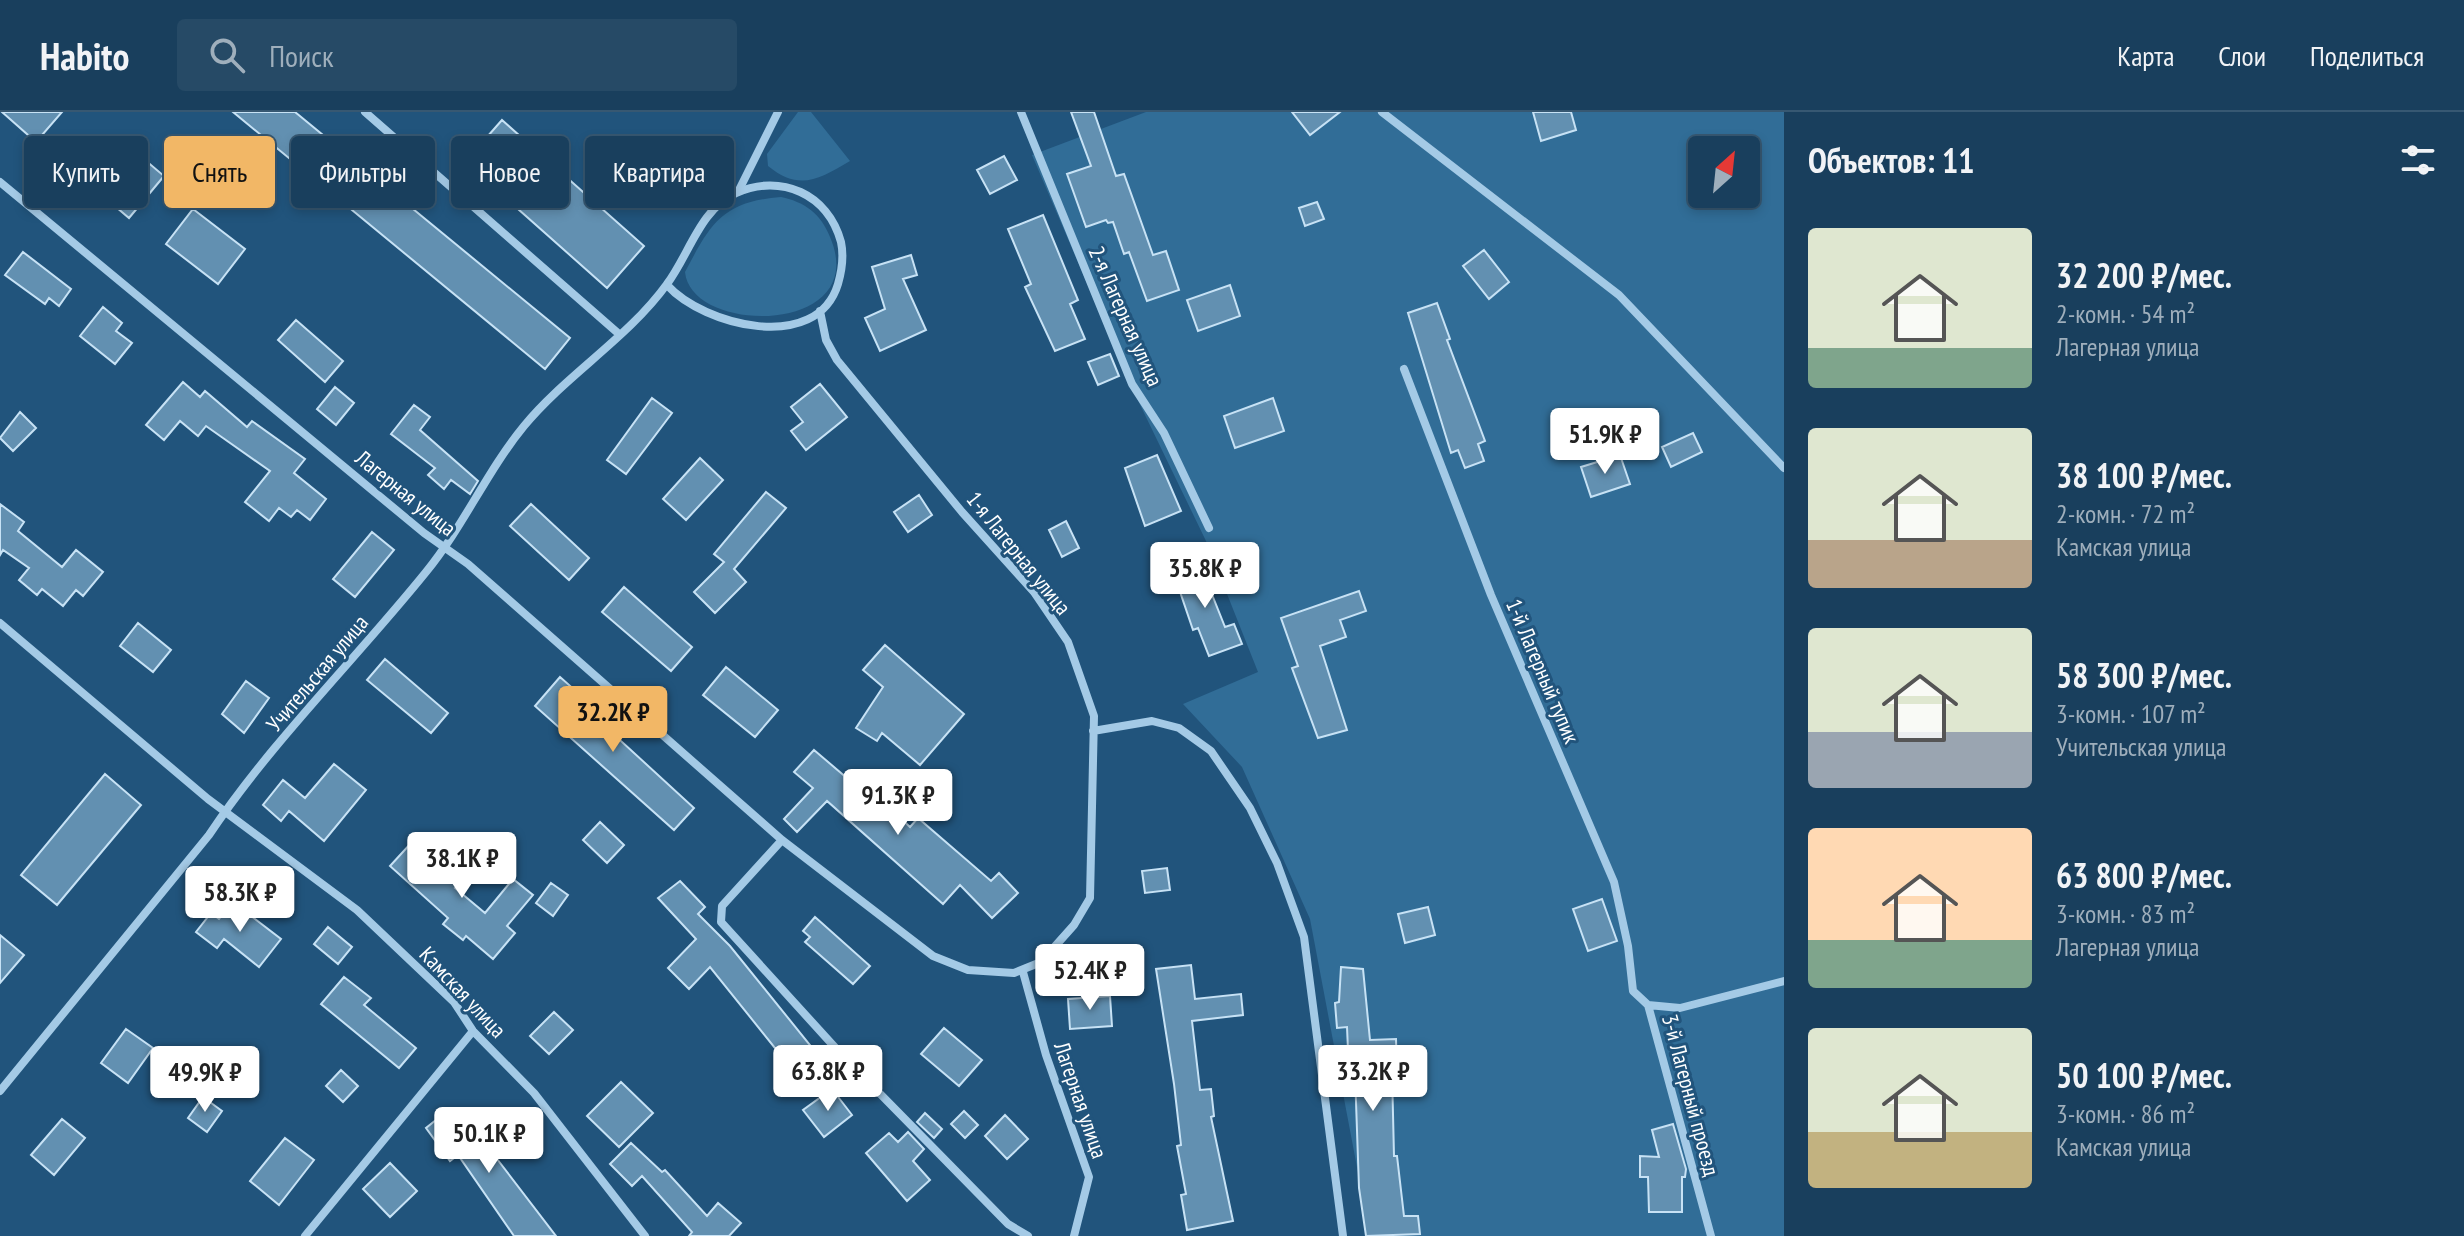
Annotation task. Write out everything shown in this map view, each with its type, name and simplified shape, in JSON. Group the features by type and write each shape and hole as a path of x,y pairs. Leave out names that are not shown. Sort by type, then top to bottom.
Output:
{"street":[{"path":"365,112 619,334"},
{"path":"738,192 778,112"},
{"name":"2-я Лагерная улица","path":"1021,112 1132,384 1164,433 1209,528"},
{"path":"1382,112 1619,295 1784,468"},
{"name":"Лагерная улица","path":"0,182 444,547 782,840 933,956 968,970 1023,972 1046,1055 1089,1177 1074,1236"},
{"path":"777,186 812,196 823,206 841,243 843,269 835,294 820,311 805,321 784,326 735,322 697,309 667,285 703,225 721,202 738,192 777,186"},
{"name":"Учительская улица","path":"0,1091 225,811 444,547 525,425 667,285"},
{"name":"1-я Лагерная улица","path":"820,311 826,340 837,360 962,512 1034,592 1068,642 1094,716 1090,898 1066,935 1041,962 1023,972"},
{"name":"1-й Лагерный тупик","path":"1404,369 1485,580 1614,882 1628,946 1633,991 1648,1005"},
{"name":"Камская улица","path":"0,623 225,811 357,910 454,1002 473,1031 534,1093 645,1236"},
{"path":"1093,731 1152,721 1179,728 1211,751 1250,808 1304,937 1343,1236"},
{"path":"782,840 722,906 721,922 907,1122 1008,1224 1028,1236"},
{"name":"3-й Лагерный проезд","path":"1711,1236 1648,1005 1680,1008 1784,981"},
{"path":"305,1236 473,1031"}],"shaded area":[{"path":"798,112 811,112 850,161 809,180 789,178 768,166 767,154"},
{"path":"1146,112 1784,112 1784,1236 1370,1236 1310,919 1242,767 1183,704 1258,672 1206,541 1130,384 1032,155"},
{"path":"781,197 811,210 830,237 836,269 826,293 804,308 776,315 745,315 716,307 695,293 685,272 711,228 732,210 745,204"}],"building":[{"path":"2,112 62,112 41,136 29,136"},
{"path":"233,112 295,112 324,136 291,136 291,160 275,147 275,136 262,136"},
{"path":"1071,112 1094,112 1116,176 1124,174 1153,255 1166,251 1179,290 1147,301 1129,252 1124,254 1113,222 1106,220 1086,227 1067,174 1091,166"},
{"path":"1292,112 1340,112 1310,135"},
{"path":"1533,112 1571,112 1576,130 1541,141"},
{"path":"502,120 520,136 488,136"},
{"path":"1004,156 1017,180 990,194 977,170"},
{"path":"148,162 164,176 148,195"},
{"path":"569,179 585,194 585,208 601,208 644,246 607,288 517,208 569,208"},
{"path":"1317,202 1324,219 1305,226 1299,208"},
{"path":"117,208 137,208 129,218"},
{"path":"350,208 412,208 570,338 545,369"},
{"path":"193,209 245,249 218,284 166,244"},
{"path":"1043,215 1078,300 1070,304 1085,339 1055,351 1025,287 1031,284 1008,229"},
{"path":"1484,250 1509,282 1489,299 1463,266"},
{"path":"23,252 71,289 59,306 49,298 45,304 5,275"},
{"path":"911,255 917,275 903,279 926,330 880,351 865,318 885,309 872,267"},
{"path":"1230,285 1240,316 1198,331 1187,300"},
{"path":"1437,303 1450,339 1447,340 1485,441 1478,444 1484,461 1465,468 1458,450 1451,453 1408,313"},
{"path":"103,307 122,323 116,331 132,343 115,364 80,336"},
{"path":"296,320 343,361 325,382 278,340"},
{"path":"1110,354 1119,376 1098,385 1088,362"},
{"path":"183,382 200,397 205,391 247,427 252,421 305,459 294,473 326,499 310,520 297,510 291,517 279,508 269,521 245,502 270,471 206,426 198,436 180,421 164,440 146,425"},
{"path":"820,384 847,417 806,450 791,431 803,422 791,407"},
{"path":"335,387 354,403 336,425 317,409"},
{"path":"652,398 672,413 626,474 607,460"},
{"path":"1273,398 1284,431 1235,448 1224,416"},
{"path":"414,405 430,417 420,430 478,481 470,494 451,480 444,489 428,475 435,468 391,434"},
{"path":"20,412 36,428 13,451 0,438"},
{"path":"1693,433 1702,452 1671,467 1662,447"},
{"path":"1157,455 1181,511 1145,526 1125,468"},
{"path":"1620,455 1630,484 1591,497 1581,467"},
{"path":"700,458 723,480 686,520 663,499"},
{"path":"766,492 786,508 734,569 746,582 715,613 694,592 724,562 714,554"},
{"path":"919,495 932,515 908,532 894,512"},
{"path":"0,504 24,522 18,531 62,567 76,550 103,572 83,596 76,590 63,606 42,589 37,595 19,580 29,568 3,550 0,555"},
{"path":"531,504 589,558 569,580 510,526"},
{"path":"1066,521 1079,548 1062,557 1049,530"},
{"path":"372,532 394,550 355,597 333,579"},
{"path":"1199,562 1225,627 1234,624 1242,644 1209,656 1198,628 1193,630 1173,571"},
{"path":"624,587 692,647 671,671 602,612"},
{"path":"1359,591 1366,611 1340,620 1346,637 1320,646 1347,730 1318,738 1292,668 1298,666 1281,618"},
{"path":"138,623 171,650 153,672 120,646"},
{"path":"885,645 964,714 920,765 882,733 877,741 856,728 883,687 863,670"},
{"path":"385,659 448,713 431,733 367,680"},
{"path":"726,667 778,710 755,737 703,695"},
{"path":"560,677 577,692 573,697 694,808 674,830 535,706"},
{"path":"246,681 269,698 244,733 222,714"},
{"path":"814,750 861,790 865,785 910,827 918,818 991,881 999,873 1018,893 992,918 960,885 943,904 827,801 797,832 784,819 813,788 794,772"},
{"path":"334,764 366,790 324,841 289,811 281,821 263,805 283,780 305,798"},
{"path":"105,774 141,805 57,905 21,875"},
{"path":"600,822 624,845 607,863 583,840"},
{"path":"413,841 433,859 438,853 465,877 455,888 485,913 513,879 533,895 507,926 515,933 493,959 466,936 463,940 443,924 448,918 390,866"},
{"path":"1167,868 1170,890 1145,893 1142,871"},
{"path":"680,881 705,907 698,914 730,946 818,1055 795,1073 710,967 689,989 668,968 696,939 658,898"},
{"path":"551,883 568,895 553,916 536,903"},
{"path":"1602,899 1617,941 1588,951 1573,909"},
{"path":"233,902 281,939 259,967 224,939 217,948 196,932 211,913 219,919"},
{"path":"1428,907 1435,935 1405,943 1398,914"},
{"path":"815,917 870,966 853,984 805,942 810,937 803,931"},
{"path":"328,927 352,947 338,964 314,944"},
{"path":"0,935 24,955 0,983"},
{"path":"1128,956 1131,985 1107,987 1104,958"},
{"path":"1191,965 1195,999 1241,994 1243,1015 1192,1021 1200,1090 1211,1089 1214,1116 1211,1117 1233,1221 1187,1230 1181,1195 1186,1194 1177,1146 1181,1145 1174,1084 1156,969"},
{"path":"1341,967 1363,969 1370,1040 1396,1039 1397,1072 1392,1072 1394,1156 1397,1156 1404,1216 1418,1216 1420,1234 1366,1236 1359,1188 1355,1073 1349,1073 1347,1027 1337,1028 1335,1003 1339,1002"},
{"path":"344,977 371,998 364,1005 416,1048 399,1068 321,1004"},
{"path":"1110,996 1112,1026 1070,1029 1068,999"},
{"path":"554,1012 573,1030 549,1054 530,1036"},
{"path":"944,1028 982,1060 959,1086 921,1054"},
{"path":"126,1029 153,1048 128,1083 101,1063"},
{"path":"341,1070 358,1086 343,1102 326,1086"},
{"path":"621,1082 653,1113 619,1147 587,1116"},
{"path":"832,1089 852,1115 824,1137 803,1110"},
{"path":"203,1097 222,1111 207,1132 188,1118"},
{"path":"964,1111 978,1125 965,1138 951,1124"},
{"path":"446,1112 451,1119 461,1112 556,1236 514,1236 458,1155 450,1161 426,1128"},
{"path":"925,1113 942,1129 934,1138 917,1122"},
{"path":"1005,1115 1028,1139 1007,1159 985,1136"},
{"path":"62,1119 85,1138 54,1175 31,1155"},
{"path":"1673,1124 1686,1169 1685,1177 1682,1177 1682,1212 1649,1212 1648,1177 1640,1177 1640,1156 1659,1157 1652,1130"},
{"path":"908,1132 924,1149 913,1161 930,1180 907,1201 866,1153 889,1133 898,1142"},
{"path":"285,1138 314,1160 279,1205 250,1181"},
{"path":"631,1143 662,1172 665,1170 707,1216 718,1203 741,1223 729,1236 689,1236 692,1232 642,1176 632,1186 610,1164"},
{"path":"390,1163 417,1191 390,1217 363,1189"}]}
